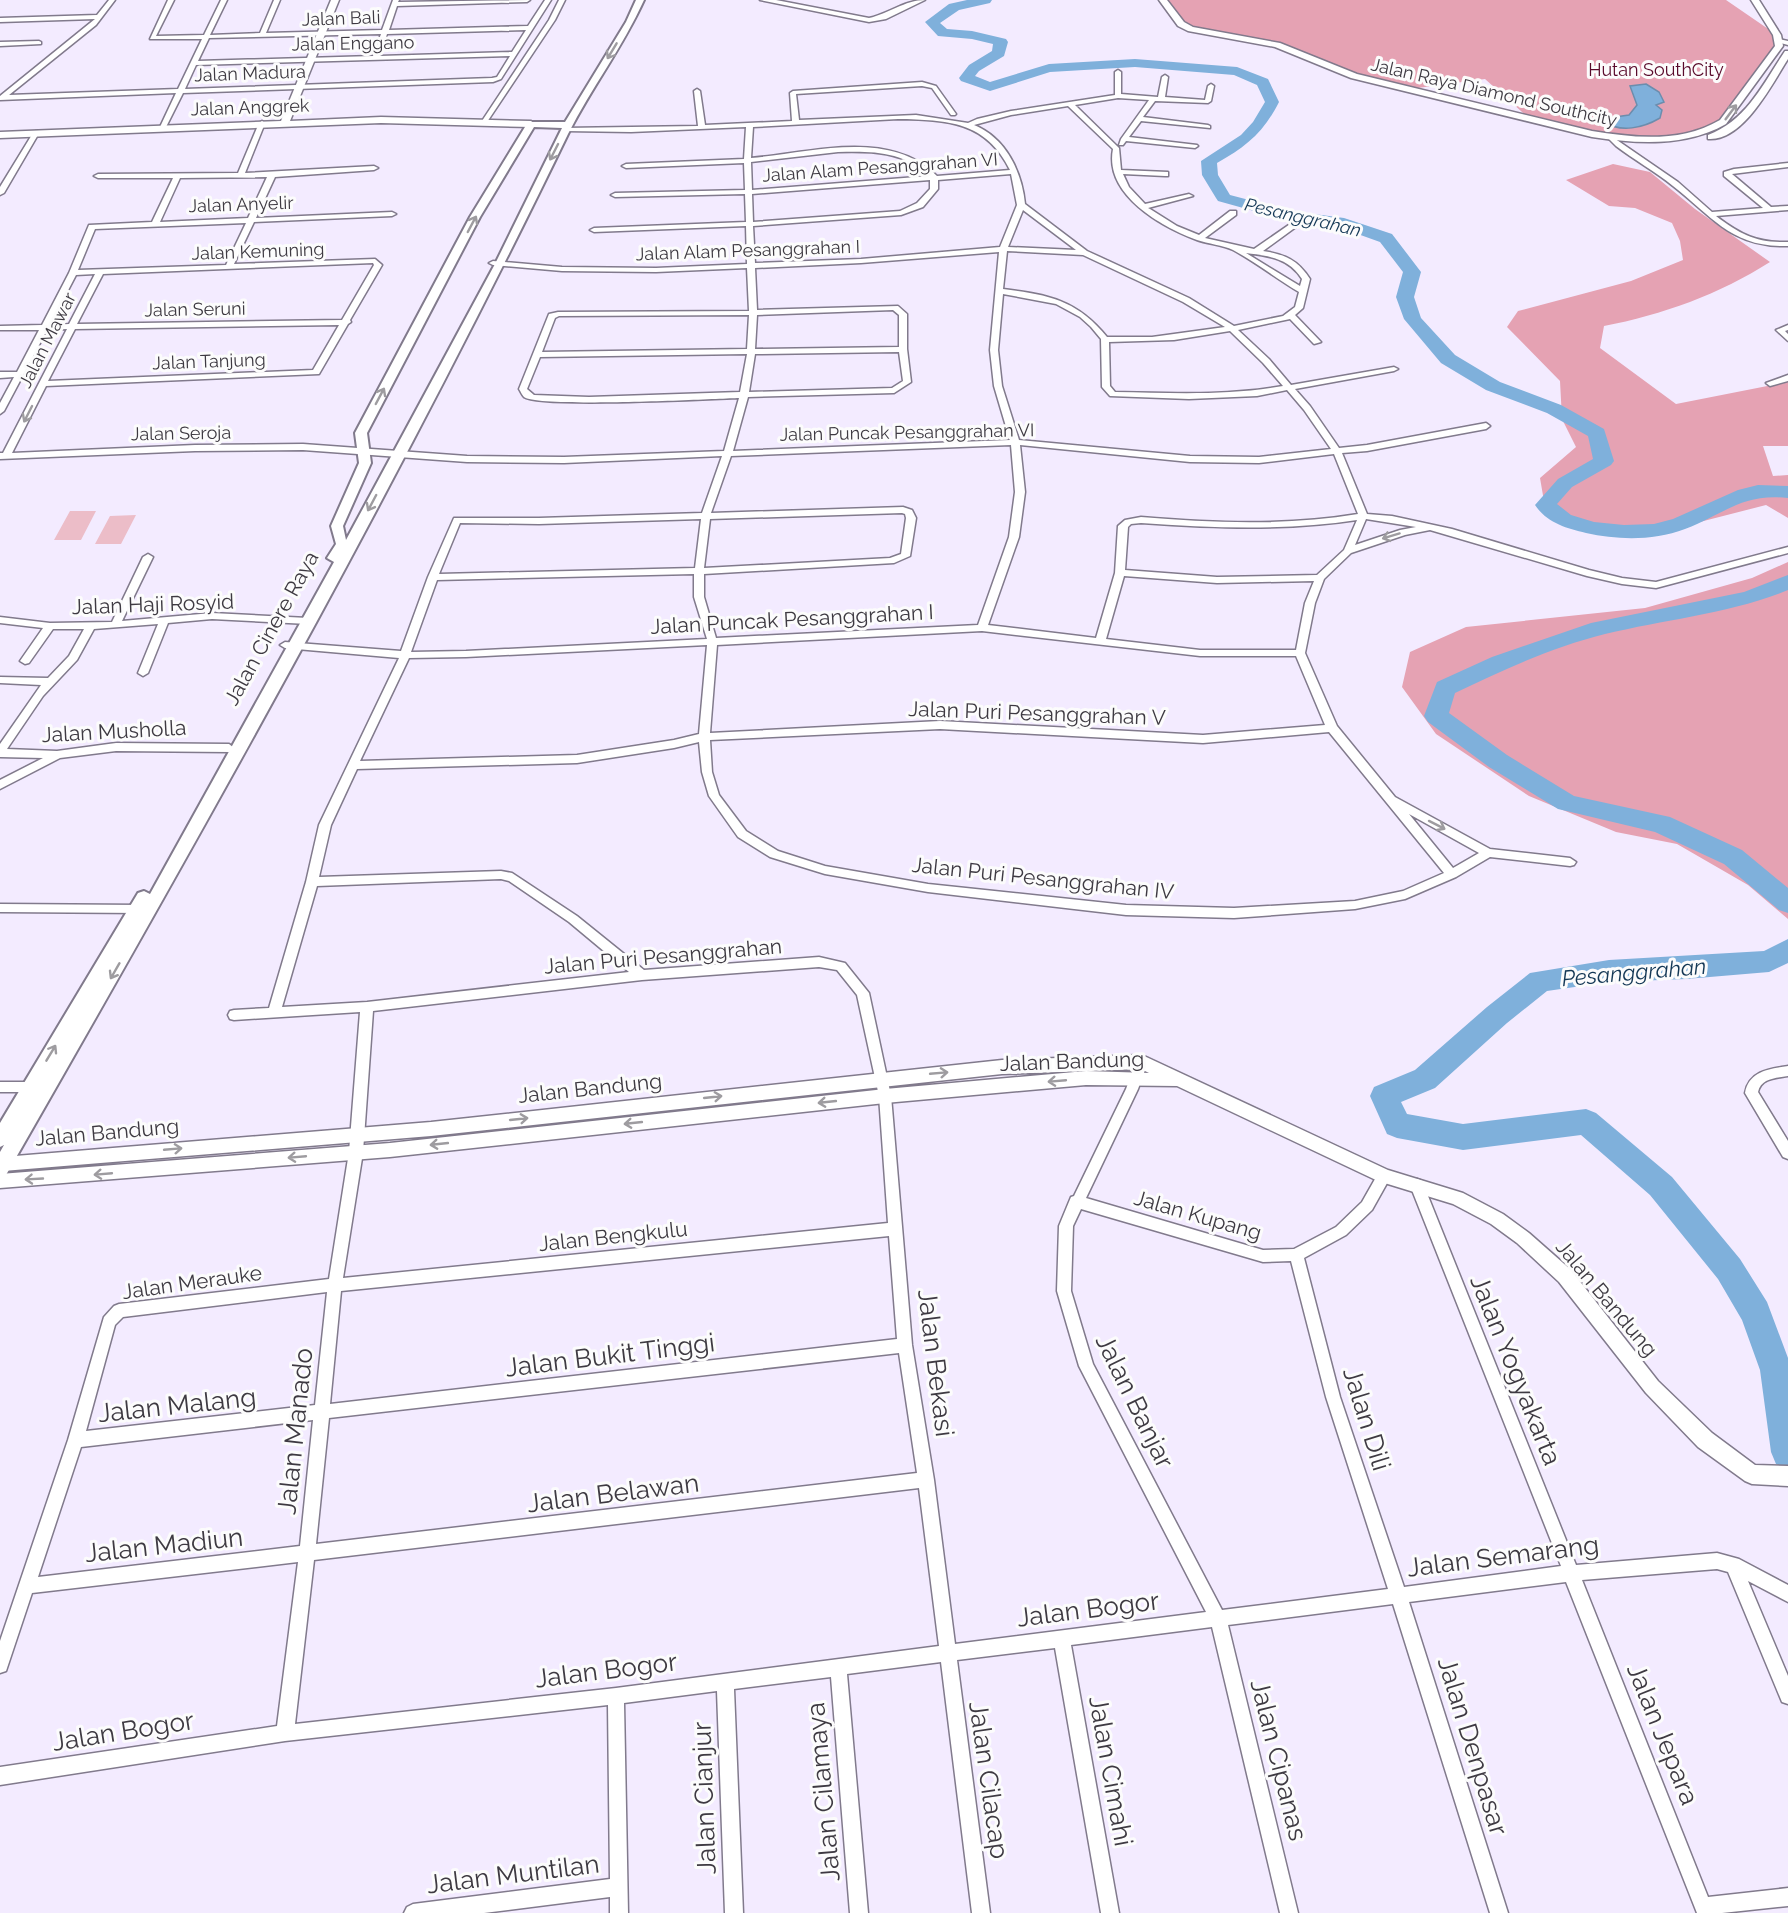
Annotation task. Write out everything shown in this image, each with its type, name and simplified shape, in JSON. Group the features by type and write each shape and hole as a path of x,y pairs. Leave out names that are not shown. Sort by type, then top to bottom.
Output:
{"main road":[{"path":"602,49 630,0"},
{"name":"Jalan Cinere Raya","path":"0,1139 143,909 394,453 496,263 533,183 541,179 566,128 630,22 640,0"},
{"path":"554,127 561,115"},
{"name":"Jalan Cinere Raya","path":"303,621 342,544 338,536 338,526 365,463 361,433 475,217 529,126"},
{"name":"Jalan Anggrek","path":"529,126 566,128"},
{"name":"Jalan Cinere Raya","path":"1,1171 229,748 290,645"}],"street":[{"path":"2,98 101,17 112,0"},
{"name":"Jalan Bali","path":"171,0 152,38 531,28"},
{"path":"163,127 224,0"},
{"path":"262,36 277,0"},
{"path":"285,122 335,0"},
{"path":"376,57 395,2 527,0"},
{"path":"513,54 548,0"},
{"path":"485,121 552,20 562,0"},
{"path":"764,0 872,20 921,0"},
{"path":"849,14 865,14 900,0"},
{"name":"Jalan Raya Diamond Southcity","path":"1154,0 1171,25 1178,29 1272,47 1349,78 1614,141 1679,141 1710,137 1730,130 1748,113 1788,53"},
{"name":"Jalan Raya Diamond Southcity","path":"1164,0 1180,24 1191,28 1277,45 1354,76 1614,141 1659,138 1713,129 1724,122 1784,42 1755,0"},
{"path":"1766,0 1788,36"},
{"path":"0,20 101,17"},
{"path":"0,44 39,43"},
{"name":"Jalan Madura","path":"2,98 499,78 513,54"},
{"name":"Jalan Enggano","path":"194,63 513,54"},
{"path":"1118,72 1118,96"},
{"path":"1105,339 1164,340 1291,315 1299,308 1304,291 1306,279 1299,268 1285,258 1257,251 1235,249 1200,238 1173,226 1143,207 1128,190 1115,161 1117,149 1157,99 1165,77"},
{"path":"796,120 793,93 795,92 922,84 934,87 953,114"},
{"path":"969,126 979,120 1118,96 1206,102 1209,101 1211,86"},
{"path":"697,91 702,128"},
{"path":"1070,103 1117,149"},
{"path":"566,128 702,128 921,112 953,114 979,120"},
{"path":"947,121 953,114"},
{"path":"796,120 908,117 969,126 980,130 993,142 1020,184 1021,205 1004,249 994,350 995,369 1003,405 1015,442 1020,492 1014,537 982,628"},
{"path":"1139,119 1208,127"},
{"name":"Jalan Anggrek","path":"0,134 381,120 485,121 529,126"},
{"path":"241,175 262,123"},
{"path":"712,640 699,597 699,571 706,514 728,454 744,395 751,353 753,313 747,160 750,125"},
{"path":"0,193 36,133"},
{"path":"1124,139 1195,146"},
{"path":"1614,141 1678,186 1732,232 1752,242 1769,245 1788,244"},
{"path":"594,230 750,225 901,213 920,205 934,189 934,177 921,164 900,155 884,152 856,150 747,160 626,166"},
{"path":"1770,210 1727,174 1734,171 1788,165"},
{"path":"98,176 272,175 374,168"},
{"path":"0,172 13,172"},
{"name":"Jalan Alam Pesanggrahan VI","path":"615,195 749,192 1014,172"},
{"path":"1118,172 1165,174"},
{"path":"229,267 272,175"},
{"path":"156,222 177,177"},
{"path":"1143,207 1189,196"},
{"path":"1021,205 1084,253 1186,300 1232,328 1292,388 1337,452 1363,516 1348,551 1320,578 1310,603 1300,653 1332,728 1452,874"},
{"path":"1710,214 1788,208"},
{"path":"1200,238 1233,213"},
{"name":"Jalan Anyelir","path":"91,227 156,222 392,214"},
{"path":"1257,251 1296,224"},
{"name":"Jalan Mawar","path":"0,411 73,273 91,227"},
{"name":"Jalan Alam Pesanggrahan I","path":"496,263 609,270 861,261 1004,249 1084,253"},
{"path":"1235,249 1304,291"},
{"name":"Jalan Kemuning","path":"73,273 375,261 378,265 347,322"},
{"name":"Jalan Mawar","path":"3,456 75,326 100,272"},
{"path":"999,291 1038,296 1064,304 1087,317 1105,339 1106,387 1113,394 1231,395 1292,388 1394,369"},
{"path":"900,309 903,314 903,349 907,382 901,388 894,390 589,400 533,397 526,395 523,389 552,316 558,314 753,313 900,309"},
{"path":"1291,315 1317,342"},
{"name":"Jalan Seruni","path":"0,328 347,322"},
{"name":"Jalan Tanjung","path":"43,384 315,373 347,322"},
{"path":"1788,327 1780,330 1788,339"},
{"path":"537,355 903,349"},
{"path":"0,375 18,374"},
{"path":"1770,383 1788,378"},
{"name":"Jalan Puncak Pesanggrahan VI","path":"362,450 467,459 564,460 1015,442 1137,455 1260,460 1337,452 1485,426"},
{"name":"Jalan Seroja","path":"3,456 195,448 362,450"},
{"path":"274,1013 312,882 325,825 405,655 433,576 457,520 539,521 706,514 903,510 909,512 911,518 905,556 891,561 699,571 507,577 433,576"},
{"path":"1100,641 1120,573 1123,526 1128,522 1141,520 1246,525 1332,521 1363,516 1392,519 1435,528 1587,573 1656,585 1788,550"},
{"path":"1348,551 1403,532 1435,528"},
{"path":"115,626 148,557"},
{"path":"1120,573 1217,580 1320,578"},
{"name":"Jalan Haji Rosyid","path":"0,620 50,626 115,626 212,616 303,621"},
{"path":"143,673 164,621"},
{"path":"25,661 50,626"},
{"path":"0,752 3,741 49,682 73,658 90,626"},
{"name":"Jalan Puncak Pesanggrahan I","path":"290,645 405,655 982,628 1200,653 1300,653"},
{"name":"Jalan Puri Pesanggrahan IV","path":"712,640 704,737 707,772 714,796 742,834 774,854 825,870 928,888 1126,910 1234,913 1355,905 1405,895 1452,874 1488,853"},
{"path":"0,680 49,682"},
{"name":"Jalan Puri Pesanggrahan V","path":"355,765 577,759 704,737 940,725 1203,739 1332,728"},
{"name":"Jalan Musholla","path":"0,752 57,755 116,747 229,748"},
{"path":"0,784 57,755"},
{"path":"1386,796 1488,853 1570,862"},
{"path":"312,882 501,875 512,877 573,919 642,975"},
{"path":"0,908 143,909"},
{"name":"Jalan Puri Pesanggrahan","path":"234,1015 367,1007 642,975 819,962 841,966 863,993 881,1078"},
{"path":"356,1134 367,1007"},
{"name":"Jalan Bandung","path":"1,1171 356,1134 431,1129 881,1078 1002,1067 1142,1062 1384,1176 1457,1198 1479,1208 1523,1238 1564,1276 1653,1387 1681,1417 1722,1454 1752,1474 1788,1476"},
{"name":"Jalan Banjar","path":"1142,1062 1136,1080 1066,1226 1064,1291 1086,1366 1218,1618"},
{"path":"1788,1071 1757,1079 1752,1086 1751,1093 1788,1153"},
{"name":"Jalan Bekasi","path":"881,1078 885,1096 905,1345 926,1480 947,1653"},
{"name":"Jalan Bandung","path":"1,1171 356,1152 885,1096 1086,1078 1178,1080"},
{"path":"0,1086 47,1088"},
{"name":"Jalan Manado","path":"285,1733 307,1554 335,1286 356,1152 356,1134"},
{"name":"Jalan Kupang","path":"1076,1201 1263,1256 1296,1255 1341,1231 1367,1206 1384,1176"},
{"name":"Jalan Yogyakarta","path":"1417,1185 1571,1573"},
{"name":"Jalan Bengkulu","path":"335,1286 895,1229"},
{"name":"Jalan Dili","path":"1296,1255 1333,1397 1398,1594"},
{"name":"Jalan Merauke","path":"76,1440 109,1322 114,1314 125,1310 335,1286"},
{"name":"Jalan Bukit Tinggi","path":"320,1413 905,1345"},
{"name":"Jalan Malang","path":"76,1440 320,1413"},
{"path":"0,1665 76,1440"},
{"name":"Jalan Belawan","path":"307,1554 926,1480"},
{"name":"Jalan Madiun","path":"27,1586 307,1554"},
{"name":"Jalan Semarang","path":"1218,1618 1571,1573 1717,1561 1733,1565 1788,1594"},
{"path":"1733,1565 1788,1696"},
{"name":"Jalan Jepara","path":"1571,1573 1705,1910"},
{"name":"Jalan Denpasar","path":"1398,1594 1498,1913"},
{"name":"Jalan Bogor","path":"0,1776 285,1733 616,1696 1218,1618"},
{"name":"Jalan Cipanas","path":"1218,1618 1289,1913"},
{"name":"Jalan Cimahi","path":"1062,1638 1110,1913"},
{"name":"Jalan Cilacap","path":"947,1653 981,1913"},
{"name":"Jalan Cilamaya","path":"838,1667 859,1913"},
{"name":"Jalan Cianjur","path":"725,1681 734,1913"},
{"path":"616,1696 620,1913"},
{"name":"Jalan Muntilan","path":"413,1913 619,1887"},
{"path":"1705,1910 1788,1897"}],"shaded area":[{"path":"70,511 96,511 81,540 54,540"},
{"path":"136,515 121,544 95,544 110,516"}],"green space":[{"name":"Hutan SouthCity","path":"1164,0 1726,0 1777,35 1779,41 1729,116 1693,134 1627,139 1530,119 1485,79 1410,89 1354,76 1287,48 1185,26"},
{"path":"1613,164 1650,172 1695,209 1770,262 1731,284 1690,302 1647,316 1604,326 1600,348 1676,404 1788,382 1788,446 1763,446 1773,476 1788,475 1788,518 1766,505 1649,535 1583,526 1545,507 1540,478 1576,447 1562,419 1560,381 1507,327 1518,311 1631,281 1683,260 1680,241 1672,223 1635,208 1609,206 1566,180"},
{"path":"1788,562 1788,919 1748,885 1677,844 1616,832 1529,796 1436,734 1402,687 1410,652 1466,627 1645,608 1752,578"}],"water":[{"path":"1646,84 1659,92 1664,102 1656,105 1662,110 1660,118 1632,128 1618,127 1604,122 1608,118 1629,115 1637,105 1630,86"}],"waterway":[{"name":"Pesanggrahan","path":"985,0 954,7 932,22 943,33 972,35 1001,42 999,53 974,68 966,78 990,87 1049,68 1135,63 1237,71 1263,82 1272,102 1260,124 1239,144 1209,161 1210,175 1224,198 1290,216 1344,223 1386,238 1412,272 1405,297 1413,319 1448,359 1493,386 1554,409 1597,433 1604,461 1565,483 1545,505 1561,518 1580,525 1608,530 1654,531 1680,524 1719,504 1745,494 1773,490 1788,492"},
{"name":"Pesanggrahan","path":"1788,582 1749,598 1599,628 1500,662 1445,688 1436,716 1498,761 1567,803 1661,824 1733,857 1788,903"},
{"name":"Pesanggrahan","path":"1788,950 1769,961 1686,968 1609,971 1540,981 1497,1015 1425,1079 1384,1096 1397,1125 1463,1137 1586,1122 1661,1186 1729,1269 1756,1313 1776,1370 1788,1452"}]}
